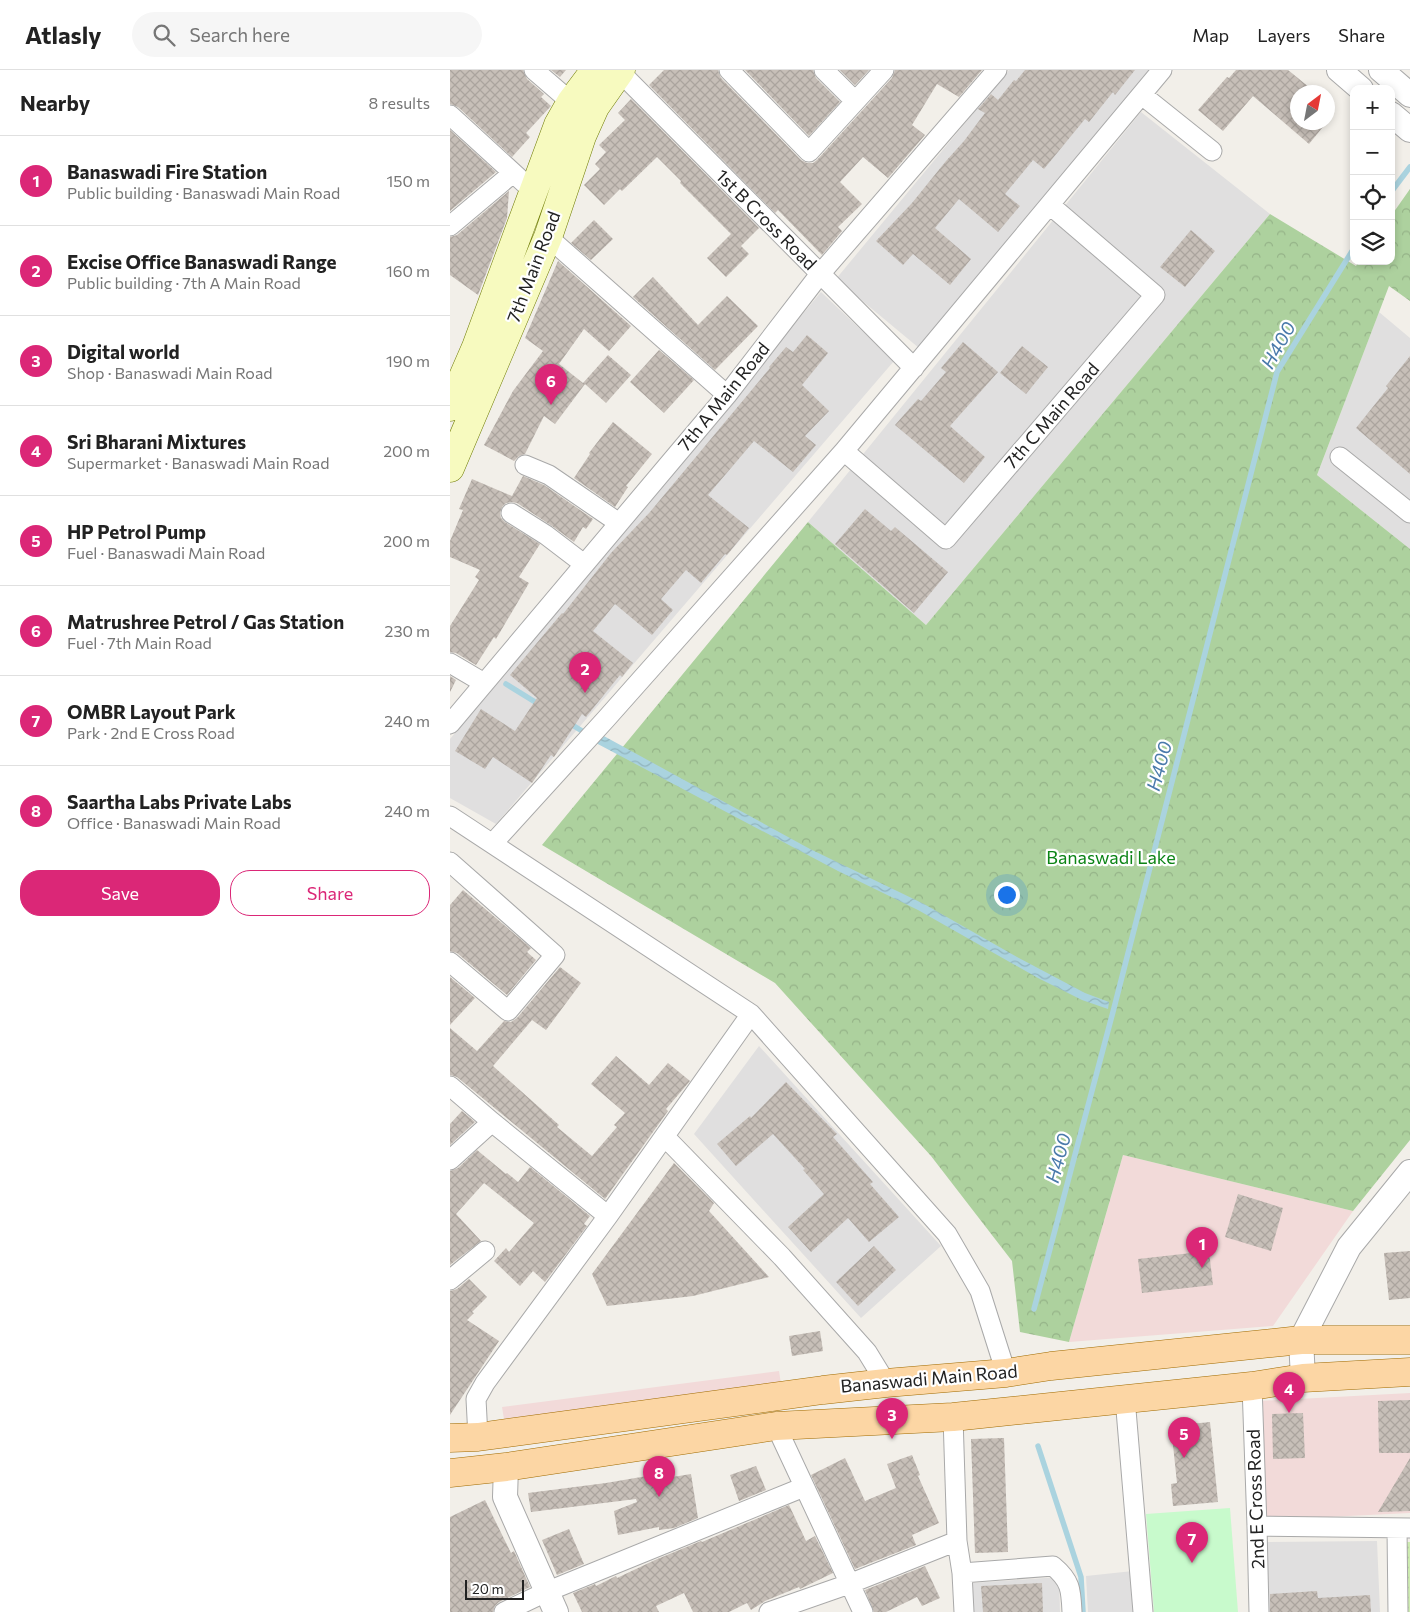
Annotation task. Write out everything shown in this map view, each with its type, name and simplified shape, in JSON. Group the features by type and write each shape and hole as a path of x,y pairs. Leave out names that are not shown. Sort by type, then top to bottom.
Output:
{"main road":[{"name":"7th Main Road","path":"450,468 460,390 558,124 571,102 612,71"},
{"name":"7th Main Road","path":"460,390 548,237 582,136 612,71"},
{"name":"Banaswadi Main Road","path":"450,1438 478,1437 823,1390 1006,1373 1051,1366 1301,1340 1410,1340"},
{"name":"Banaswadi Main Road","path":"450,1473 776,1426 953,1417 1252,1386 1303,1378 1410,1372"}],"street":[{"path":"534,70 571,102"},
{"path":"729,70 809,152 884,70"},
{"path":"824,70 855,101"},
{"name":"7th A Main Road","path":"450,724 726,395 820,274 997,70"},
{"path":"493,843 844,451 1162,70"},
{"path":"1339,70 1356,85"},
{"path":"1380,70 1410,96"},
{"name":"1st B Cross Road","path":"612,71 914,368"},
{"path":"1142,95 1212,151"},
{"path":"450,115 533,191"},
{"path":"450,226 513,173"},
{"name":"7th C Main Road","path":"844,451 946,539 1155,295 1050,205"},
{"path":"548,237 726,395"},
{"path":"1340,457 1410,513"},
{"path":"525,465 548,475 619,523"},
{"path":"511,514 546,535 584,564"},
{"path":"450,663 484,683"},
{"path":"450,816 751,1014 947,1234 980,1291 1006,1373"},
{"path":"450,862 555,955 508,1012 450,962"},
{"path":"478,1437 476,1399 485,1383 665,1137 751,1014"},
{"path":"450,1086 608,1216"},
{"path":"450,1160 492,1122"},
{"path":"665,1137 793,1270 867,1352 886,1383"},
{"path":"1303,1378 1301,1340 1349,1247 1410,1172"},
{"path":"450,1280 485,1251"},
{"name":"2nd E Cross Road","path":"1252,1386 1258,1526 1259,1612"},
{"path":"1125,1398 1143,1612"},
{"path":"953,1417 957,1541 962,1573 964,1612"},
{"path":"776,1426 863,1612"},
{"path":"506,1466 505,1497 551,1602"},
{"path":"504,1612 551,1602 804,1488"},
{"path":"1258,1526 1403,1529 1398,1612"},
{"path":"769,1612 849,1584 957,1541"},
{"path":"962,1573 1053,1566 1063,1574 1070,1586 1072,1612"}],"shaded area":[{"path":"1009,70 1149,70 919,348 836,279"},
{"path":"1141,112 1270,214 926,625 808,522"},
{"path":"821,292 894,361 496,824 450,798 450,739"},
{"path":"1379,312 1410,338 1410,549 1317,475"},
{"path":"759,1046 941,1246 861,1318 694,1134"},
{"path":"1123,1155 1353,1211 1273,1326 1069,1342"},
{"path":"779,1371 781,1384 504,1419 502,1407"},
{"path":"1410,1393 1410,1513 1266,1520 1259,1401"},
{"path":"1377,1541 1380,1612 1263,1612 1261,1542"},
{"path":"1133,1571 1135,1612 1088,1612 1086,1576"},
{"path":"1059,1577 1060,1612 973,1612 972,1583"}],"green space":[{"name":"Banaswadi Lake","path":"1410,189 1410,301 1389,286 1317,475 1410,549 1410,1140 1353,1211 1123,1155 1069,1342 1020,1332 1012,1261 931,1156 775,983 542,845 808,522 926,625 1270,214 1350,262 1350,265 1395,265 1395,210"},
{"path":"1230,1508 1238,1612 1154,1612 1146,1514"},
{"path":"1404,1542 1410,1542 1410,1612 1407,1612"}],"water":[{"path":"602,735 810,849 924,904 1017,957 1085,993 1109,1002 1108,1009 1082,1000 1038,978 918,910 838,871 594,742"}],"building":[{"path":"450,70 523,70 527,79 544,94 541,97 551,106 526,133 530,137 512,157 458,107 450,104"},
{"path":"551,70 566,70 560,77"},
{"path":"664,70 718,70 721,78 801,160 813,163 892,78 895,70 982,70 959,97 937,84 912,125 925,135 888,178 863,157 840,182 862,204 838,227 842,231 822,255 778,210 775,213 649,85"},
{"path":"745,70 813,70 816,78 840,102 809,136"},
{"path":"840,70 869,70 855,85"},
{"path":"1025,70 1135,70 1115,95 1113,92 1089,122 1085,119 1044,169 1033,160 1005,194 1020,206 998,232 959,199 935,228 971,259 950,285 913,254 903,265 876,241 912,203 964,141 985,113 978,109 991,94 998,100"},
{"path":"1236,70 1288,70 1306,85 1290,85 1290,128 1253,96 1223,131 1198,110 1227,77 1229,78"},
{"path":"631,99 759,228 741,246 749,254 726,277 707,258 731,234 657,157 622,191 620,189 604,205 584,185 600,169 595,164 606,152 599,145 625,120 618,113"},
{"path":"450,130 496,172 450,211"},
{"path":"1293,130 1320,130 1309,144"},
{"path":"509,191 507,218 478,295 450,275 450,237 457,235"},
{"path":"594,220 613,239 591,260 571,243"},
{"path":"1191,230 1215,251 1185,287 1160,267"},
{"path":"558,261 631,326 609,351 584,329 559,364 583,383 608,355 631,375 606,403 585,384 555,424 544,416 525,454 519,456 514,461 484,445 513,391 543,351 525,338"},
{"path":"653,277 698,325 727,296 758,326 715,370 633,297"},
{"path":"807,335 828,353 802,385 829,411 805,436 816,445 793,472 754,441 708,495 749,528 727,555 725,554 701,583 686,570 661,599 673,610 652,635 615,604 593,631 633,663 622,677 620,675 586,717 582,714 554,757 551,755 532,783 493,757 485,769 455,751 481,709 515,731 537,698 510,675 563,614 611,553 650,512 786,347 793,352"},
{"path":"963,342 998,372 950,426 985,457 964,483 895,425 918,399 921,401 946,372 941,368"},
{"path":"1022,346 1048,367 1026,394 1000,373"},
{"path":"659,350 694,380 664,413 630,382"},
{"path":"1410,356 1410,474 1356,428 1388,388 1386,386"},
{"path":"613,422 652,454 626,486 628,487 615,507 574,478 589,453"},
{"path":"523,476 544,485 593,519 586,529 583,527 574,542 517,503 506,503 502,507 501,518 505,522 540,544 519,577 529,583 496,639 494,637 476,665 456,653 450,652 450,626 479,580 475,577 480,570 450,557 450,541 463,510 459,509 472,479 512,496"},
{"path":"865,509 891,531 895,527 948,572 914,613 835,544"},
{"path":"450,676 456,680 450,692"},
{"path":"463,890 531,948 527,952 536,960 507,995 457,953 450,951 450,905"},
{"path":"560,967 581,983 546,1030 532,1020 493,1066 559,1125 557,1127 592,1156 617,1127 614,1125 625,1113 591,1084 616,1056 649,1085 668,1063 690,1081 666,1109 668,1111 605,1199 457,1077 450,1075 450,1028 477,1051 504,1021 511,1022 517,1018"},
{"path":"450,977 475,998 450,1025"},
{"path":"786,1082 837,1134 833,1137 873,1182 870,1184 899,1217 869,1242 848,1218 811,1252 788,1227 824,1194 803,1170 805,1169 773,1134 736,1166 717,1144 750,1116 751,1118"},
{"path":"462,1111 475,1122 450,1145 450,1124"},
{"path":"477,1150 518,1182 530,1167 590,1216 584,1224 587,1226 545,1282 533,1271 520,1286 494,1261 506,1248 509,1252 534,1223 484,1183 456,1214 481,1241 450,1265 450,1171 458,1168"},
{"path":"674,1163 714,1203 709,1211 769,1277 693,1296 607,1306 592,1274"},
{"path":"1238,1194 1283,1208 1271,1251 1225,1237"},
{"path":"874,1246 896,1270 858,1306 836,1282"},
{"path":"1209,1251 1213,1285 1142,1293 1138,1259"},
{"path":"1410,1251 1410,1298 1389,1300 1384,1253"},
{"path":"469,1279 487,1297 467,1320 499,1341 450,1415 450,1291 457,1289"},
{"path":"820,1331 823,1351 792,1356 789,1336"},
{"path":"1410,1400 1410,1453 1379,1453 1378,1401"},
{"path":"1303,1413 1305,1458 1273,1459 1272,1414"},
{"path":"1210,1422 1218,1502 1173,1506 1171,1484 1177,1483 1171,1426"},
{"path":"1004,1438 1008,1552 975,1553 971,1439"},
{"path":"912,1455 920,1475 918,1476 939,1523 912,1535 916,1545 855,1569 811,1475 845,1458 865,1501 896,1488 887,1464"},
{"path":"1410,1458 1410,1511 1378,1512"},
{"path":"756,1466 766,1490 739,1501 730,1475"},
{"path":"691,1474 698,1518 674,1528 659,1530 659,1527 618,1535 614,1511 637,1502 636,1499 531,1512 528,1493 647,1476 648,1481"},
{"path":"485,1500 511,1553 514,1551 530,1587 499,1602 493,1612 450,1612 450,1517"},
{"path":"789,1505 806,1541 815,1536 833,1573 800,1589 799,1587 765,1601 751,1610 747,1603 729,1612 693,1612 684,1593 656,1606 659,1612 582,1612 573,1593 595,1584 596,1586 616,1576 617,1578 655,1560"},
{"path":"569,1529 584,1564 557,1575 542,1540"},
{"path":"925,1566 940,1598 922,1606 917,1597 886,1612 874,1612 865,1590"},
{"path":"1042,1583 1043,1612 983,1612 981,1586"},
{"path":"1317,1591 1318,1598 1370,1595 1371,1612 1270,1612 1270,1594"}],"waterway":[{"name":"H400","path":"1395,187 1410,167"},
{"name":"H400","path":"1034,1309 1114,1008 1277,372 1350,254"},
{"path":"506,684 540,705"},
{"path":"569,723 587,734"},
{"name":"H400","path":"1038,1446 1081,1577 1083,1612"}],"place":[{"name":"Matrushree Petrol / Gas Station","path":"551,405"},
{"name":"Excise Office Banaswadi Range","path":"585,693"},
{"name":"Banaswadi Fire Station","path":"1202,1268"},
{"name":"Sri Bharani Mixtures","path":"1289,1413"},
{"name":"Digital world","path":"892,1439"},
{"name":"HP Petrol Pump","path":"1184,1458"},
{"name":"Saartha Labs Private Labs","path":"659,1497"},
{"name":"OMBR Layout Park","path":"1192,1563"}]}
